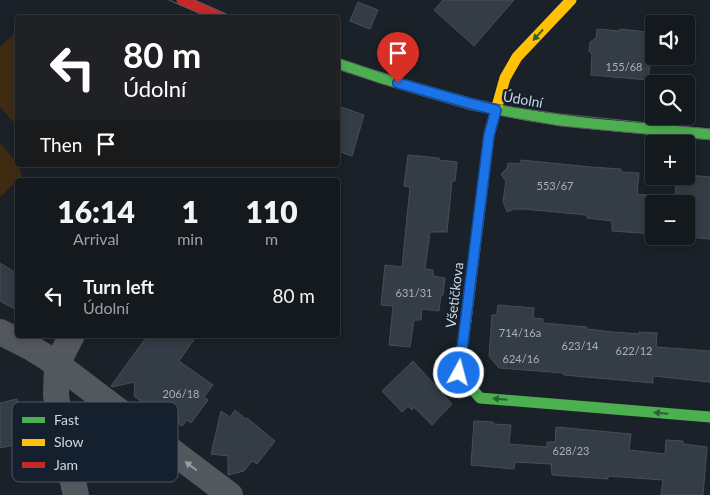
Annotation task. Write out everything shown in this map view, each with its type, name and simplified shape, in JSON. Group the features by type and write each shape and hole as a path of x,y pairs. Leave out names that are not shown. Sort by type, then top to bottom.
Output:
{"street":[{"path":"182,0 216,15"},
{"name":"Všetičkova","path":"571,0 517,58 505,78 489,135 459,373 480,398 710,417"},
{"name":"Údolní","path":"340,65 449,98 496,110 541,117 710,134"},
{"path":"0,332 30,347 56,364 106,402"},
{"path":"57,402 56,364 70,338"},
{"path":"178,456 230,495"},
{"path":"73,482 76,495"}],"shaded area":[{"path":"15,33 15,124 0,107 0,47"},
{"path":"0,143 15,161 15,167 20,167 22,177 15,178 15,183 0,197"}],"building":[{"path":"443,0 514,0 474,46 434,10"},
{"path":"358,2 378,10 370,29 350,21"},
{"path":"597,29 645,32 645,65 650,65 649,75 645,75 645,80 591,75 592,54 589,51 590,42 596,38"},
{"path":"340,107 364,115 352,156 340,152"},
{"path":"408,155 457,162 455,181 452,181 447,232 430,232 425,269 433,270 433,276 445,278 439,311 422,309 421,320 414,320 410,347 389,345 393,306 381,305 385,265 402,267 410,187 404,186"},
{"path":"521,160 621,169 621,172 639,173 637,194 646,195 645,233 612,231 612,221 587,218 587,215 524,209 514,209 507,212 503,201 506,181 501,174 507,168 508,163 521,164"},
{"path":"695,176 710,177 710,239 695,238 695,195 675,195 676,185 695,185"},
{"path":"0,263 15,272 15,309 0,301"},
{"path":"498,305 534,308 533,318 543,319 543,323 587,327 587,329 613,332 657,333 656,347 710,351 710,382 653,376 653,383 499,368 489,356 492,315 497,315"},
{"path":"146,338 195,338 179,361 213,385 204,397 208,400 191,423 187,420 182,426 178,423 178,402 142,402 134,396 135,382 111,386"},
{"path":"413,361 452,404 432,425 414,407 412,410 408,406 402,412 382,391"},
{"path":"17,399 18,402 12,402 12,445 0,448 0,403"},
{"path":"235,410 275,441 257,464 252,461 244,471 228,475 228,456 211,454 221,411 230,417"},
{"path":"474,421 511,425 509,444 547,447 547,442 555,442 556,427 631,434 629,450 665,454 666,440 683,441 683,444 707,447 703,495 661,495 663,480 608,476 608,479 552,475 551,464 515,462 514,469 471,465"}],"tram line":[{"path":"169,0 203,15"},
{"path":"194,0 228,15"},
{"path":"340,59 382,73 474,99 511,107 710,129"},
{"path":"340,70 471,110 560,126 710,140"}],"traffic: fast":[{"path":"340,65 445,97 488,108 585,123 710,134"},
{"path":"466,320 459,373 480,398 710,417"}],"traffic: slow":[{"path":"466,320 489,135 505,78 517,57 571,0"}],"traffic: jam":[{"path":"182,0 216,15"}],"route":[{"path":"398,83 496,110 489,135 459,373"}]}
